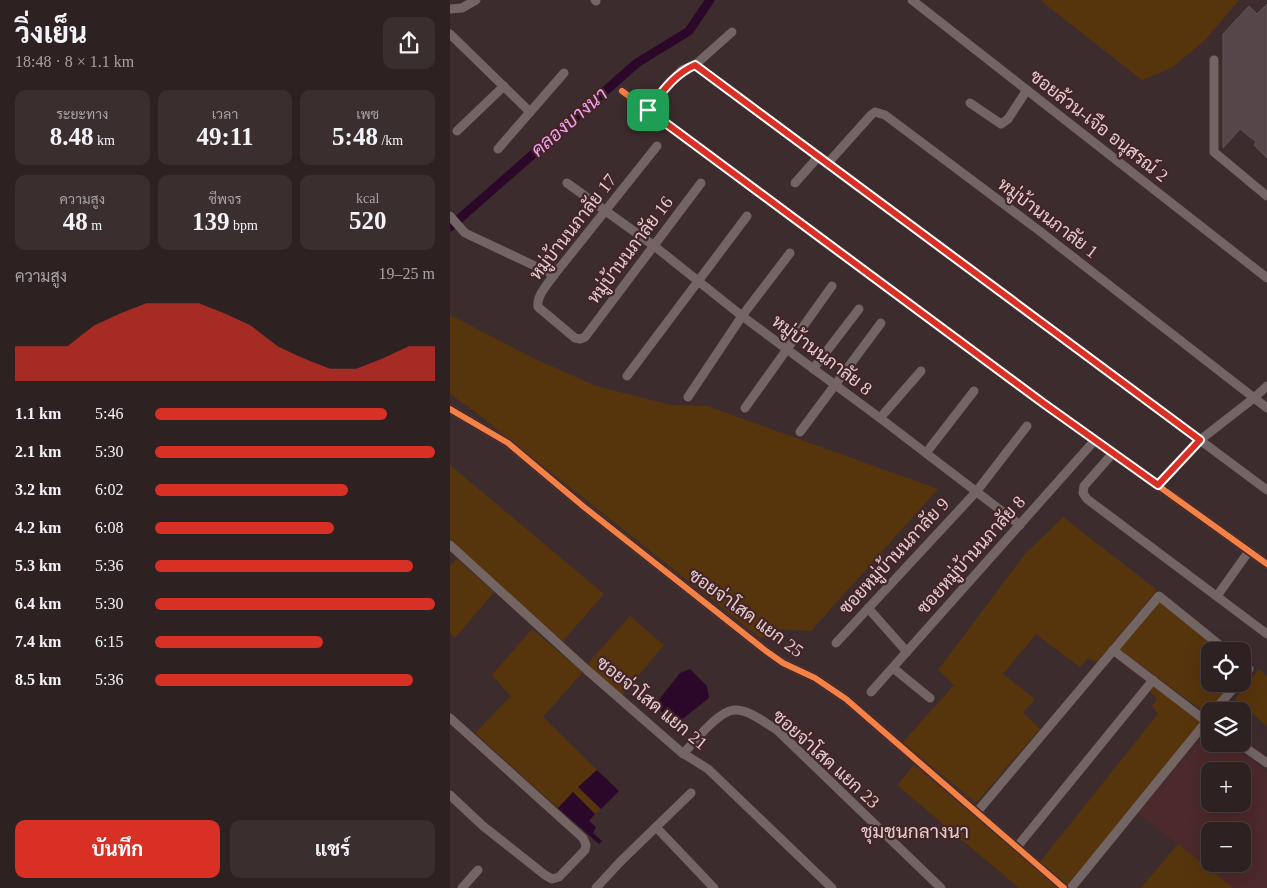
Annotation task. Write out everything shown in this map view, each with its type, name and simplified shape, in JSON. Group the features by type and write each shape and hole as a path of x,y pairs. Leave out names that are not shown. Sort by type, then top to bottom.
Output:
{"street":[{"path":"450,9 462,8 476,0"},
{"name":"ซอยล้วน-เจือ อนุสรณ์ 2","path":"912,0 1267,278"},
{"path":"648,110 682,70 695,65 732,32"},
{"path":"450,34 530,112"},
{"path":"1214,60 1214,152 1267,196"},
{"path":"695,65 1267,490"},
{"path":"498,149 564,73"},
{"path":"457,131 504,86"},
{"path":"970,103 1001,124 1008,119 1027,90"},
{"path":"622,91 1095,440 1267,564"},
{"name":"หมู่บ้านนภาลัย 1","path":"828,162 870,115 875,112 885,114 1037,229 1267,408"},
{"name":"หมู่บ้านนภาลัย 17","path":"585,337 575,338 538,307 537,302 554,275 658,146"},
{"path":"795,183 819,156"},
{"name":"หมู่บ้านนภาลัย 8","path":"567,183 653,245 742,316 1020,525"},
{"name":"หมู่บ้านนภาลัย 16","path":"585,337 701,183"},
{"path":"450,216 465,233 554,275"},
{"path":"627,376 747,216"},
{"path":"688,397 742,316 790,253"},
{"path":"745,408 832,286"},
{"path":"813,369 859,309"},
{"path":"800,432 881,323"},
{"path":"880,418 921,371"},
{"path":"1158,485 1200,440 1267,386"},
{"path":"926,453 974,391"},
{"name":"ซอยจ่าโสด แยก 25","path":"450,409 508,443 584,507 766,651 783,663 815,678 846,699 1064,888"},
{"name":"ซอยหมู่บ้านนภาลัย 9","path":"836,643 976,492 1027,426"},
{"name":"ซอยหมู่บ้านนภาลัย 8","path":"871,692 1095,440"},
{"path":"1113,453 1084,486 1083,493 1087,500 1267,634"},
{"name":"ซอยจ่าโสด แยก 21","path":"450,544 587,670 683,754 708,769 832,888"},
{"path":"1217,596 1249,551"},
{"path":"976,812 1159,596 1216,642"},
{"path":"868,608 907,652"},
{"path":"1113,650 1201,714"},
{"path":"893,668 930,698"},
{"path":"1017,847 1153,680"},
{"path":"1222,702 1230,692"},
{"name":"ซอยจ่าโสด แยก 23","path":"683,754 722,714 734,710 742,711 760,720 777,730 941,888"},
{"path":"450,718 583,838 586,845 585,850 559,876 552,879 544,875 483,826 450,795"},
{"path":"1071,888 1201,728"},
{"path":"1251,752 1267,763"},
{"path":"596,888 691,793"},
{"path":"656,827 714,888"},
{"path":"462,888 478,870"}],"shaded area":[{"path":"1040,0 1239,0 1204,41 1173,67 1142,80"},
{"path":"450,315 535,359 596,386 671,405 707,406 938,489 811,631 778,629 760,638 450,394"},
{"path":"450,465 604,594 563,641 450,539"},
{"path":"1063,517 1157,590 1097,662 1088,658 1080,667 1036,634 1003,674 1035,699 1023,713 1040,729 976,803 903,742 954,685 938,670 1025,554"},
{"path":"457,559 494,592 455,638 450,633 450,566"},
{"path":"1159,600 1211,642 1201,642 1201,692 1225,692 1217,702 1201,702 1201,710 1119,649"},
{"path":"630,616 664,645 622,695 587,665"},
{"path":"532,629 583,672 543,717 597,770 578,787 601,809 595,814 573,792 558,808 475,733 511,696 492,675"},
{"path":"690,669 707,686 709,698 680,721 670,718 655,707 680,673"},
{"path":"1259,669 1267,676 1267,726 1251,712 1251,702 1239,702 1235,699 1241,692 1251,692 1251,679"},
{"path":"1153,685 1201,721 1201,723 1068,884 1040,862 1158,714 1152,706 1157,699 1150,691"},
{"path":"1201,738 1201,752 1241,752 1267,772 1267,888 1233,888 1213,872 1251,872 1251,822 1201,822 1201,863 1138,813"},
{"path":"914,765 1058,888 1019,888 897,785"},
{"path":"597,770 619,791 601,809 578,787"},
{"path":"573,792 595,814 589,821 596,827 593,833 602,841 599,844 558,808"},
{"path":"1178,844 1201,862 1201,872 1213,872 1233,888 1141,888"}],"building":[{"path":"1267,4 1267,158 1254,145 1256,142 1240,129 1223,148 1223,34 1249,6 1257,14"}],"waterway":[{"name":"คลองบางนา","path":"450,227 637,63 689,31 710,0"}],"cycle path":[{"path":"622,91 1043,403 1267,564"},
{"path":"450,409 508,443 584,507 766,651 783,663 815,678 846,699 1064,888"}],"district":[{"name":"ชุมชนกลางนา","path":"915,831"}],"route":[{"path":"695,65 1200,440 1158,485 1043,403 648,110 682,70 695,65"}]}
